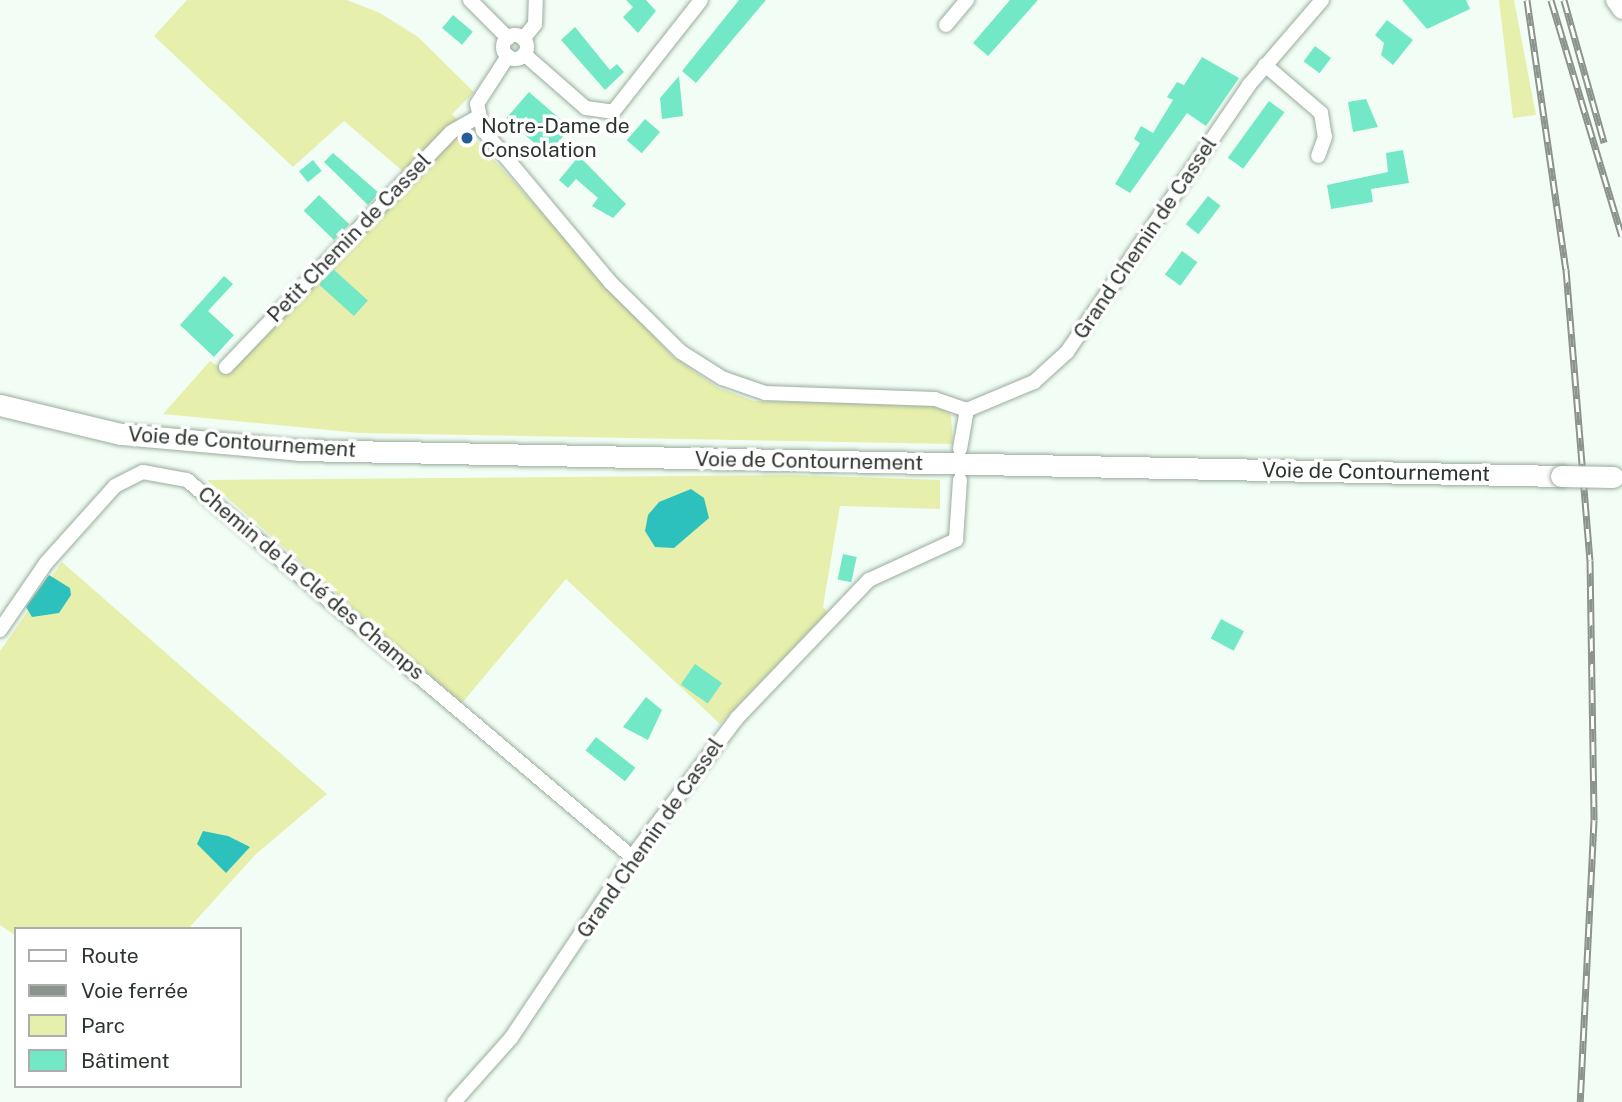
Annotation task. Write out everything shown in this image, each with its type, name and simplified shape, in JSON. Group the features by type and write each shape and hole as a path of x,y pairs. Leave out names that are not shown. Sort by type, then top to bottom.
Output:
{"highway":[{"name":"Voie de Contournement","path":"0,405 139,436 299,450 1618,477"}],"main road":[{"path":"1615,0 1622,10"}],"street":[{"path":"470,0 508,38 524,47 586,108 613,112 701,0"},
{"path":"536,0 535,24 524,47 508,57 478,100 478,117 618,290 711,373 776,395 935,399 967,410 960,449"},
{"path":"946,25 967,0"},
{"name":"Grand Chemin de Cassel","path":"967,410 1026,387 1059,361 1265,65 1321,0"},
{"path":"508,38 508,57"},
{"path":"1265,65 1321,113 1325,137 1318,156"},
{"name":"Petit Chemin de Cassel","path":"226,367 451,132 478,117"},
{"name":"Chemin de la Clé des Champs","path":"0,630 46,563 115,486 143,472 187,480 632,857"},
{"name":"Grand Chemin de Cassel","path":"454,1102 511,1038 632,857 719,739 860,588 896,562 956,540 960,480"}],"green space":[{"path":"187,0 347,0 380,13 418,37 474,92 452,114 672,356 717,387 754,401 935,405 951,415 953,444 360,433 163,414 210,361 230,373 405,173 344,121 293,167 154,36"},
{"path":"1499,0 1514,0 1536,115 1513,118"},
{"path":"792,475 940,480 940,509 840,506 823,607 828,612 720,724 566,579 462,703 207,480"},
{"path":"62,562 327,794 256,854 190,927 14,927 14,935 0,925 0,651"}],"water":[{"path":"691,489 704,498 709,518 674,548 655,547 645,531 648,515 659,502"},
{"path":"49,575 70,588 71,595 59,613 32,617 26,607"},
{"path":"203,831 228,836 250,847 226,873 197,844"}],"building":[{"path":"626,0 646,0 656,11 638,33 623,17 633,7"},
{"path":"739,0 766,0 696,83 682,71"},
{"path":"1010,0 1038,0 988,56 973,43"},
{"path":"1402,0 1466,0 1470,9 1427,29"},
{"path":"453,15 473,32 462,45 442,28"},
{"path":"1387,20 1413,40 1393,65 1381,55 1384,43 1375,35"},
{"path":"575,27 610,70 617,64 624,72 605,90 561,40"},
{"path":"1315,46 1331,58 1320,73 1304,61"},
{"path":"1202,57 1239,78 1206,126 1187,113 1130,193 1115,184 1140,143 1134,139 1141,126 1153,133 1173,100 1167,97 1177,82 1184,85"},
{"path":"679,76 683,116 662,119 660,98"},
{"path":"529,92 571,128 548,154 506,118"},
{"path":"1366,99 1378,127 1353,132 1348,102"},
{"path":"1269,101 1284,112 1243,169 1228,158"},
{"path":"645,119 660,132 642,153 627,140"},
{"path":"1403,150 1409,183 1371,189 1373,202 1331,209 1327,185 1388,172 1386,153"},
{"path":"333,153 379,193 368,205 324,162"},
{"path":"579,156 626,204 613,218 592,206 598,198 576,179 568,188 559,180"},
{"path":"313,160 322,171 308,182 299,171"},
{"path":"319,195 349,224 334,240 304,211"},
{"path":"1208,196 1221,206 1198,234 1186,224"},
{"path":"1182,251 1197,262 1180,286 1165,274"},
{"path":"333,269 368,300 354,316 319,285"},
{"path":"224,276 233,284 208,311 234,335 214,357 180,325"},
{"path":"843,554 857,557 851,582 838,579"},
{"path":"1221,619 1244,631 1234,651 1211,638"},
{"path":"695,664 722,683 708,703 681,684"},
{"path":"646,697 662,710 648,740 623,727"},
{"path":"596,737 635,768 625,781 586,750"}],"railway":[{"path":"1527,0 1566,269 1590,560 1594,820 1580,1102"},
{"path":"1551,0 1622,236"},
{"path":"1564,0 1604,142"}],"place":[{"name":"Notre-Dame de Consolation","path":"467,138"}]}
